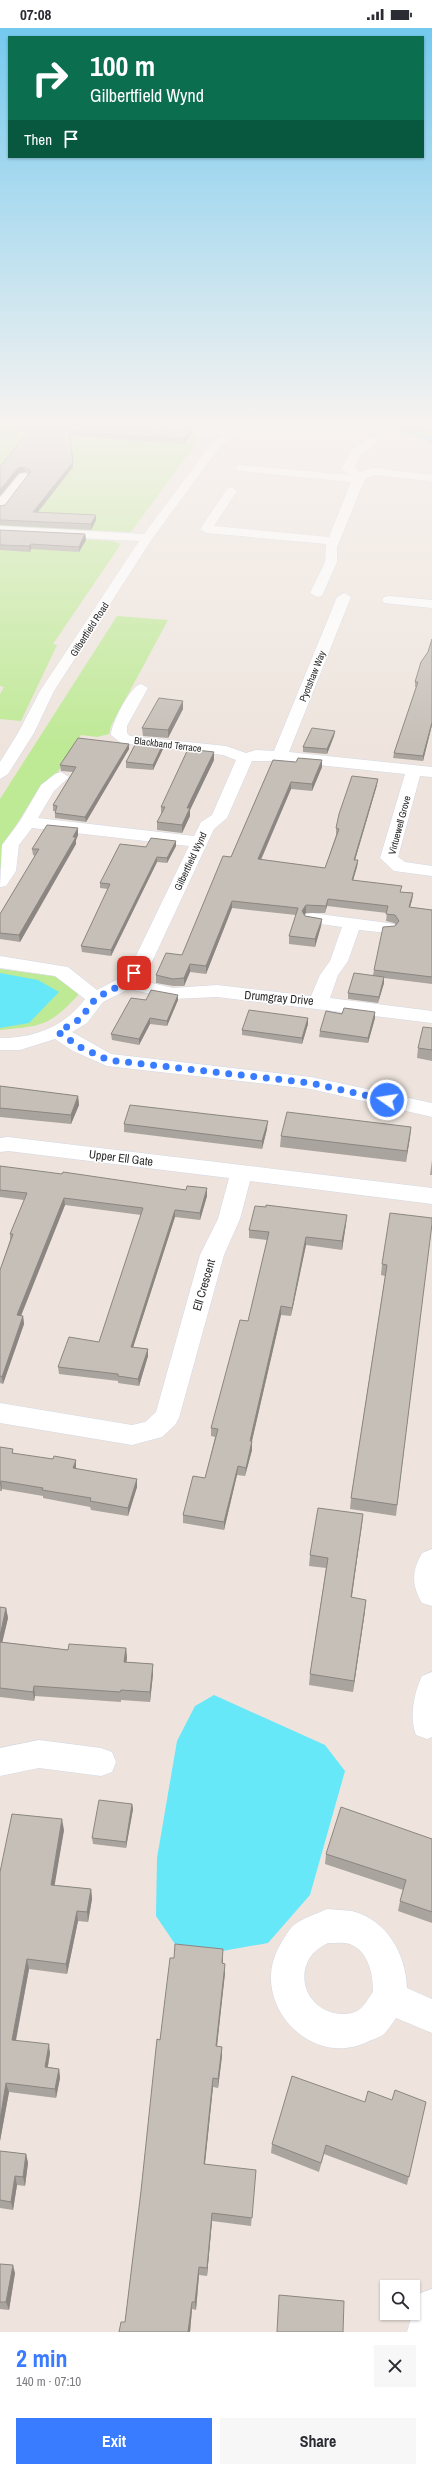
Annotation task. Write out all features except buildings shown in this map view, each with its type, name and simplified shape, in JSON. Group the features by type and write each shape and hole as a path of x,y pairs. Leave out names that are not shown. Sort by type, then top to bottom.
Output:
{"street":[{"path":"28,532 147,538"},
{"name":"Gilbertfield Road","path":"0,774 26,733 47,691 152,532"},
{"path":"233,532 334,541"},
{"path":"317,593 331,562 334,541 338,532"},
{"name":"Pyotshaw Way","path":"280,756 344,597"},
{"path":"389,600 432,604"},
{"name":"Blackband Terrace","path":"141,688 119,726 119,736 126,740 226,751 245,758"},
{"path":"245,758 256,755 280,756 432,772"},
{"name":"Gilbertfield Wynd","path":"0,1044 20,1044 58,1032 80,1019 96,998 127,982 142,964 206,826 219,818 245,758"},
{"name":"Virtuewell Grove","path":"414,770 390,858 400,867 432,871"},
{"path":"0,882 7,871 11,845 28,822 47,788 61,777"},
{"path":"28,822 199,842"},
{"path":"312,918 388,928"},
{"path":"319,1002 329,975 339,961 352,924"},
{"path":"0,962 61,972 96,998"},
{"name":"Drumgray Drive","path":"127,982 154,990 180,994 214,991 288,1001 319,1002 432,1017"},
{"path":"58,1032 80,1047 108,1060 311,1083 432,1110"},
{"name":"Upper Ell Gate","path":"0,1146 8,1144 241,1173"},
{"path":"241,1173 432,1196"},
{"name":"Ell Crescent","path":"0,1413 132,1435 148,1432 160,1425 169,1411 212,1255 229,1219 241,1173"},
{"path":"432,1561 428,1568 426,1578 432,1594"},
{"path":"427,1725 432,1685"},
{"path":"0,1762 39,1754 101,1762"},
{"path":"390,1998 432,2016"},
{"path":"427,2332 432,2308"}],"green space":[{"path":"0,535 113,541 121,544 53,644 57,645 21,721 0,719 0,694 4,687 0,686"},
{"path":"117,616 168,620 111,726 109,734 97,737 81,735 60,769 51,780 41,785 5,843 3,864 0,868 0,799"},
{"path":"0,969 59,977 79,994 60,1013 44,1022 26,1027 0,1030"}],"water":[{"path":"0,973 38,980 59,992 29,1023 0,1028"},
{"path":"214,1695 325,1745 345,1771 310,1895 268,1943 217,1952 175,1944 156,1916 157,1858 177,1741 195,1706"}],"route":[{"path":"134,973 127,982 96,998 80,1019 58,1032 80,1047 108,1060 311,1083 387,1100"}]}
